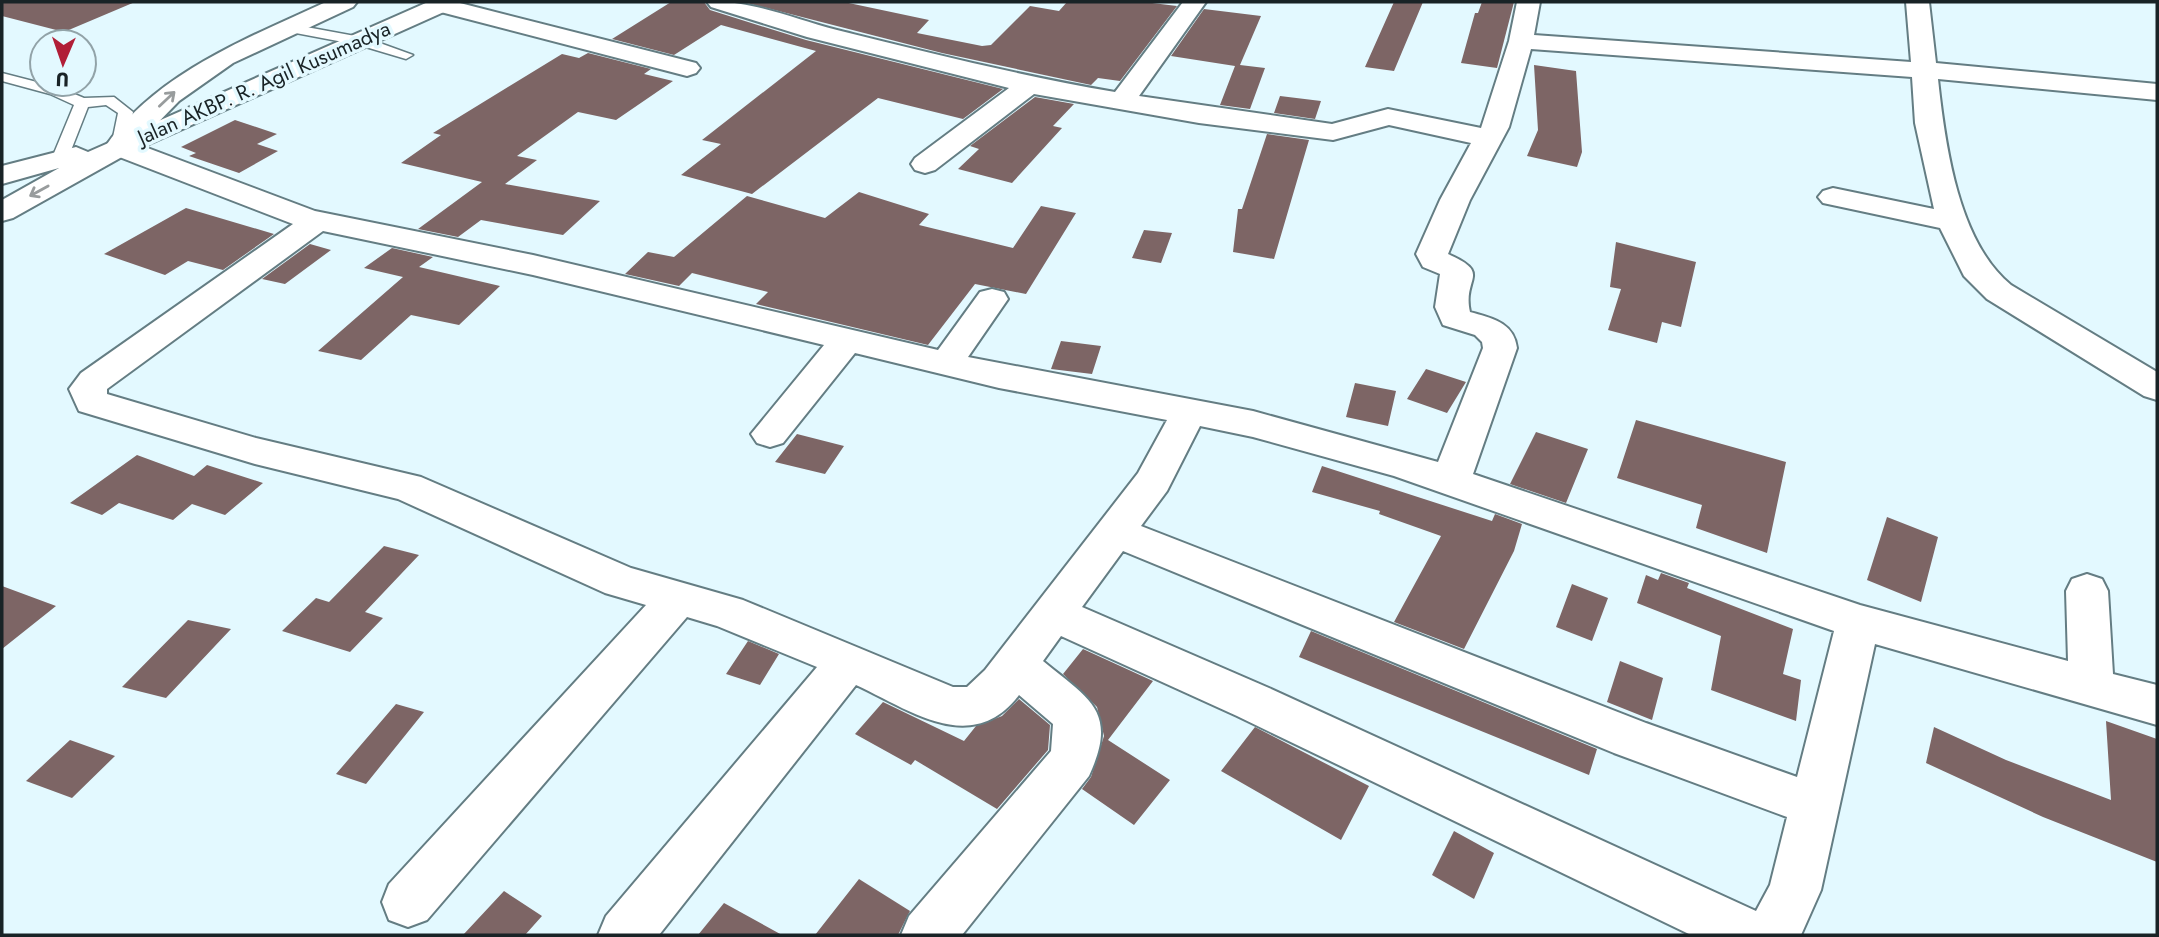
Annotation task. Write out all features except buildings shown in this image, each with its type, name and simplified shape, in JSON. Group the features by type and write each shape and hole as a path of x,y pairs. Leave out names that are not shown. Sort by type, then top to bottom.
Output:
{"street":[{"path":"2,212 119,147 180,88 224,58 345,2"},
{"path":"719,2 816,32 1029,85 1122,102 1333,132 1388,117 1488,138"},
{"path":"1122,102 1195,2"},
{"path":"1451,480 1500,348 1499,338 1487,328 1455,318 1452,307 1457,270 1434,260 1432,254 1455,200 1495,127 1521,41 1528,2"},
{"path":"1918,2 1937,220 1980,276 1999,292 2157,388"},
{"path":"444,3 687,68"},
{"name":"Jalan AKBP. R. Agil Kusumadya","path":"119,147 444,3"},
{"path":"1521,41 2006,76 2157,92"},
{"path":"925,164 1029,85"},
{"path":"2,176 60,158 119,147 317,221 533,265 845,342 946,364 1252,424 1451,480 1858,622 2157,705"},
{"path":"1833,197 1937,220"},
{"path":"317,221 94,381 87,388 92,402 255,451 407,487 483,518 620,581 728,612 849,661 948,706 974,708 987,699 1015,665 1153,481 1189,412"},
{"path":"946,364 992,299"},
{"path":"770,434 845,342"},
{"path":"1116,532 1631,738 1814,805"},
{"path":"2087,591 2091,685"},
{"path":"408,902 678,598"},
{"path":"1054,614 1252,702 1748,935"},
{"path":"1773,935 1795,890 1858,622"},
{"path":"625,935 849,661"},
{"path":"929,935 1072,761 1078,738 1076,715 1015,665"}],"lane":[{"path":"290,28 361,41 406,55"},
{"path":"9,79 55,91 82,103 108,100 127,112 119,147"},
{"path":"60,158 82,103"}]}
